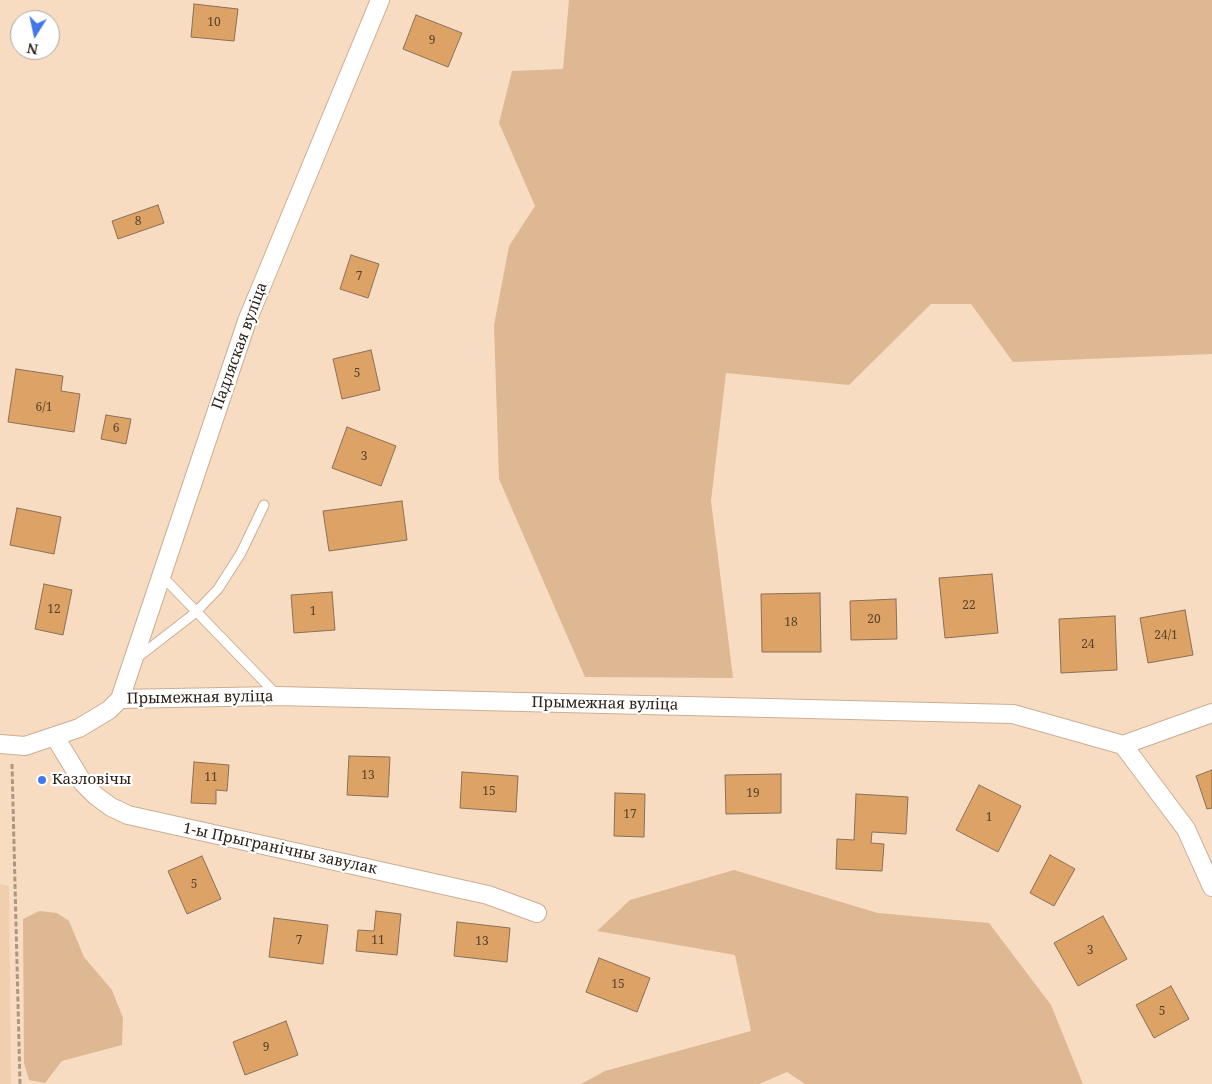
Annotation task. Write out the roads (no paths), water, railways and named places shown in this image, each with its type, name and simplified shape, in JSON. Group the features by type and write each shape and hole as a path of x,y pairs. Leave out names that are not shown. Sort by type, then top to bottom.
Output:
{"street":[{"name":"Падляская вуліца","path":"120,699 247,321 380,0"},
{"name":"Прымежная вуліца","path":"6,745 25,746 54,737 96,720 120,699 277,696 1013,714 1123,745"},
{"path":"1212,713 1123,745 1186,829 1212,887"},
{"name":"1-ы Прыгранічны завулак","path":"54,737 84,783 96,796 111,807 128,815 488,895 537,913"}],"lane":[{"path":"132,661 195,613 218,589 241,553 264,505"},
{"path":"161,575 195,613 277,696"}],"place":[{"name":"Казловічы","path":"42,780"}]}
